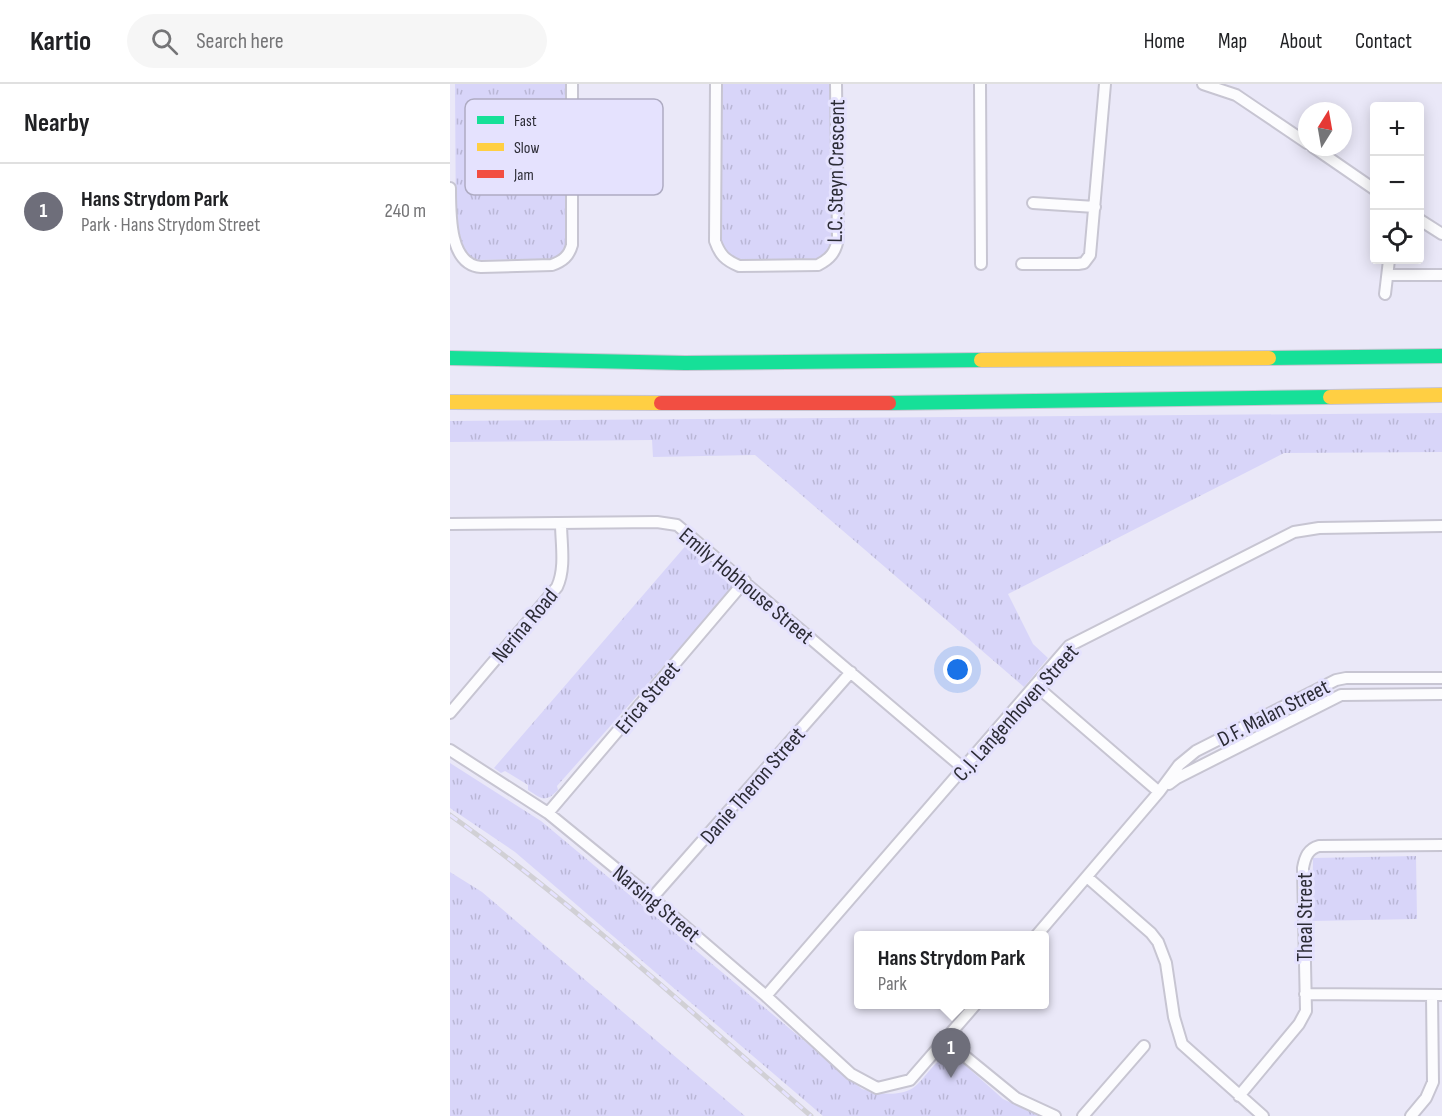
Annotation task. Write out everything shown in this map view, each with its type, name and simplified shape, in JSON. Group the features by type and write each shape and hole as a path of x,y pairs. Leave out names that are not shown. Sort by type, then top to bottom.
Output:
{"highway":[{"path":"450,358 685,363 1442,356"},
{"path":"450,364 623,362"},
{"path":"450,402 821,404 1442,395"}],"street":[{"name":"L.C. Steyn Crescent","path":"716,84 715,241 719,253 728,261 739,266 762,266 818,265 825,262 834,252 838,238 836,84"},
{"path":"980,84 981,264"},
{"path":"1022,264 1084,263 1088,260 1091,249 1106,84"},
{"path":"1203,84 1236,95 1298,137"},
{"path":"1326,156 1370,186"},
{"path":"450,188 450,240 453,251 463,263 481,267 552,265 566,257 572,244 572,195"},
{"path":"1033,203 1095,207"},
{"path":"1424,223 1442,234"},
{"path":"1386,294 1389,264"},
{"path":"1388,275 1442,275"},
{"name":"Nerina Road","path":"450,713 557,587 561,580 561,523"},
{"name":"Emily Hobhouse Street","path":"450,524 669,523 681,527 963,768"},
{"name":"C.J. Langenhoven Street","path":"766,996 1035,685 1064,652 1078,640 1294,532 1319,528 1442,526"},
{"name":"Erica Street","path":"548,813 745,581"},
{"name":"Danie Theron Street","path":"652,898 851,672"},
{"name":"D.F. Malan Street","path":"1040,931 1159,792 1179,765 1196,751 1334,681 1346,678 1442,678"},
{"path":"1334,681 1341,696"},
{"path":"1035,685 1159,792"},
{"name":"D.F. Malan Street","path":"1159,792 1177,778 1341,696 1442,694"},
{"name":"Narsing Street","path":"450,750 548,813 766,996 851,1074 877,1088 910,1080 945,1040"},
{"name":"Theal Street","path":"1239,1096 1303,1019 1305,994 1303,868 1307,854 1319,846 1442,845"},
{"path":"1087,877 1151,933 1158,942 1166,963 1174,1017 1182,1044 1263,1116"},
{"path":"1305,994 1437,995 1433,1082 1426,1098 1411,1116"},
{"path":"972,1009 945,1040 1016,1098 1055,1116"},
{"path":"1083,1116 1144,1046"}],"green space":[{"path":"455,84 566,84 566,99 465,99 465,195 567,195 567,240 562,253 554,259 472,260 456,242"},
{"path":"721,84 832,84 832,239 828,250 819,258 811,260 737,259 727,253 722,245"},
{"path":"1442,413 1442,452 1284,453 1008,594 1033,644 1048,658 1024,687 755,455 653,457 652,440 450,442 450,421"},
{"path":"688,543 719,570 723,569 728,573 732,580 732,589 557,786 558,790 554,794 546,798 540,797 528,790 528,785 505,771 501,773 494,768"},
{"path":"450,763 541,821 862,1089 888,1094 901,1093 918,1084 944,1058 957,1058 1003,1099 1039,1116 823,1116 515,852 450,808"},
{"path":"1416,856 1417,919 1312,921 1313,858"},
{"path":"450,872 482,892 745,1116 450,1116"}],"railway":[{"path":"450,815 589,923 811,1116"}],"traffic: fast":[{"path":"1269,358 1442,356"},
{"path":"450,358 685,363 981,360"},
{"path":"889,403 1330,397"}],"traffic: slow":[{"path":"981,360 1269,358"},
{"path":"1330,397 1442,395"},
{"path":"450,402 661,403"}],"traffic: jam":[{"path":"661,403 889,403"}],"place":[{"name":"Hans Strydom Park","path":"951,1078"}]}
